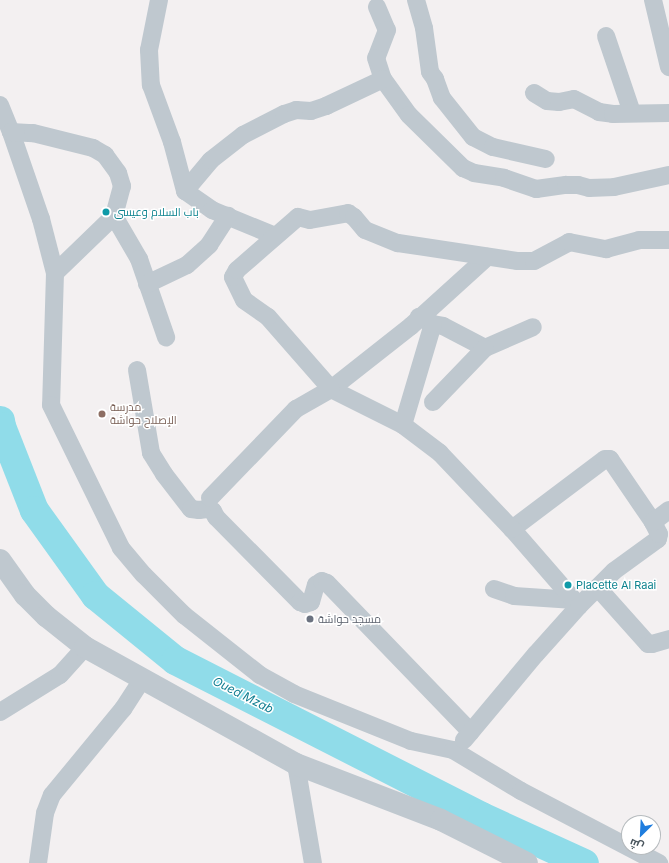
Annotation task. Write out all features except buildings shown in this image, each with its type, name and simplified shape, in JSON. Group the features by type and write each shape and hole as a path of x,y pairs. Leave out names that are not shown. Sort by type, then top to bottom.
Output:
{"street":[{"path":"158,0 149,50 151,85 172,142 185,190 212,210 275,236"},
{"path":"416,0 424,28 427,62 430,72 435,79 442,98 473,137 493,147 546,159"},
{"path":"653,0 669,67"},
{"path":"378,7 387,30 376,58 383,78 409,115 463,168 474,173 504,178 536,189 572,185 589,188 614,187 669,175"},
{"path":"606,36 632,113"},
{"path":"185,190 211,160 243,135 296,110 312,111 326,106 383,78"},
{"path":"534,93 546,101 558,102 574,98 599,112 669,113"},
{"path":"0,104 12,132 41,219 55,273 51,405 121,548 144,575 184,615 260,675 294,694 411,741 453,750 521,791 658,863"},
{"path":"12,132 33,133 93,148 102,152 118,173 122,186 114,216 55,273"},
{"path":"576,603 512,529 440,453 403,425 331,389 268,317 244,300 233,277 238,270 298,217 310,220 348,213 354,217 365,230 398,242 487,257 530,262 569,242 606,249 639,240 669,240"},
{"path":"114,216 139,259 166,338"},
{"path":"147,284 187,265 209,245 228,216"},
{"path":"210,498 296,409 331,389 426,320 487,257"},
{"path":"426,320 443,326 485,348"},
{"path":"403,425 426,320"},
{"path":"433,402 485,348 533,327"},
{"path":"137,370 151,453 164,474 191,509 207,509 213,511 216,517 300,602 306,604 311,602 316,585 322,581 327,583 471,732"},
{"path":"453,750 471,732 576,603 598,588 614,571 658,539 659,534 653,522 610,459 605,459 512,529"},
{"path":"653,522 669,510"},
{"path":"0,560 25,595 41,611 85,647 296,764 442,820 527,863"},
{"path":"598,588 648,644 669,639"},
{"path":"494,589 514,596 576,603"},
{"path":"0,712 60,675 85,647"},
{"path":"38,863 45,813 52,795 123,708 143,678"},
{"path":"296,764 313,863"}],"waterway":[{"name":"Oued Mzab","path":"0,420 34,510 95,595 175,660 481,816 584,863"}],"place":[{"name":"باب السلام وعيسى","path":"106,212"},
{"name":"مدرسة الإصلاح حواشة","path":"102,414"},
{"name":"Placette Al Raai","path":"568,585"},
{"name":"مسجد حواشة","path":"310,619"}]}
